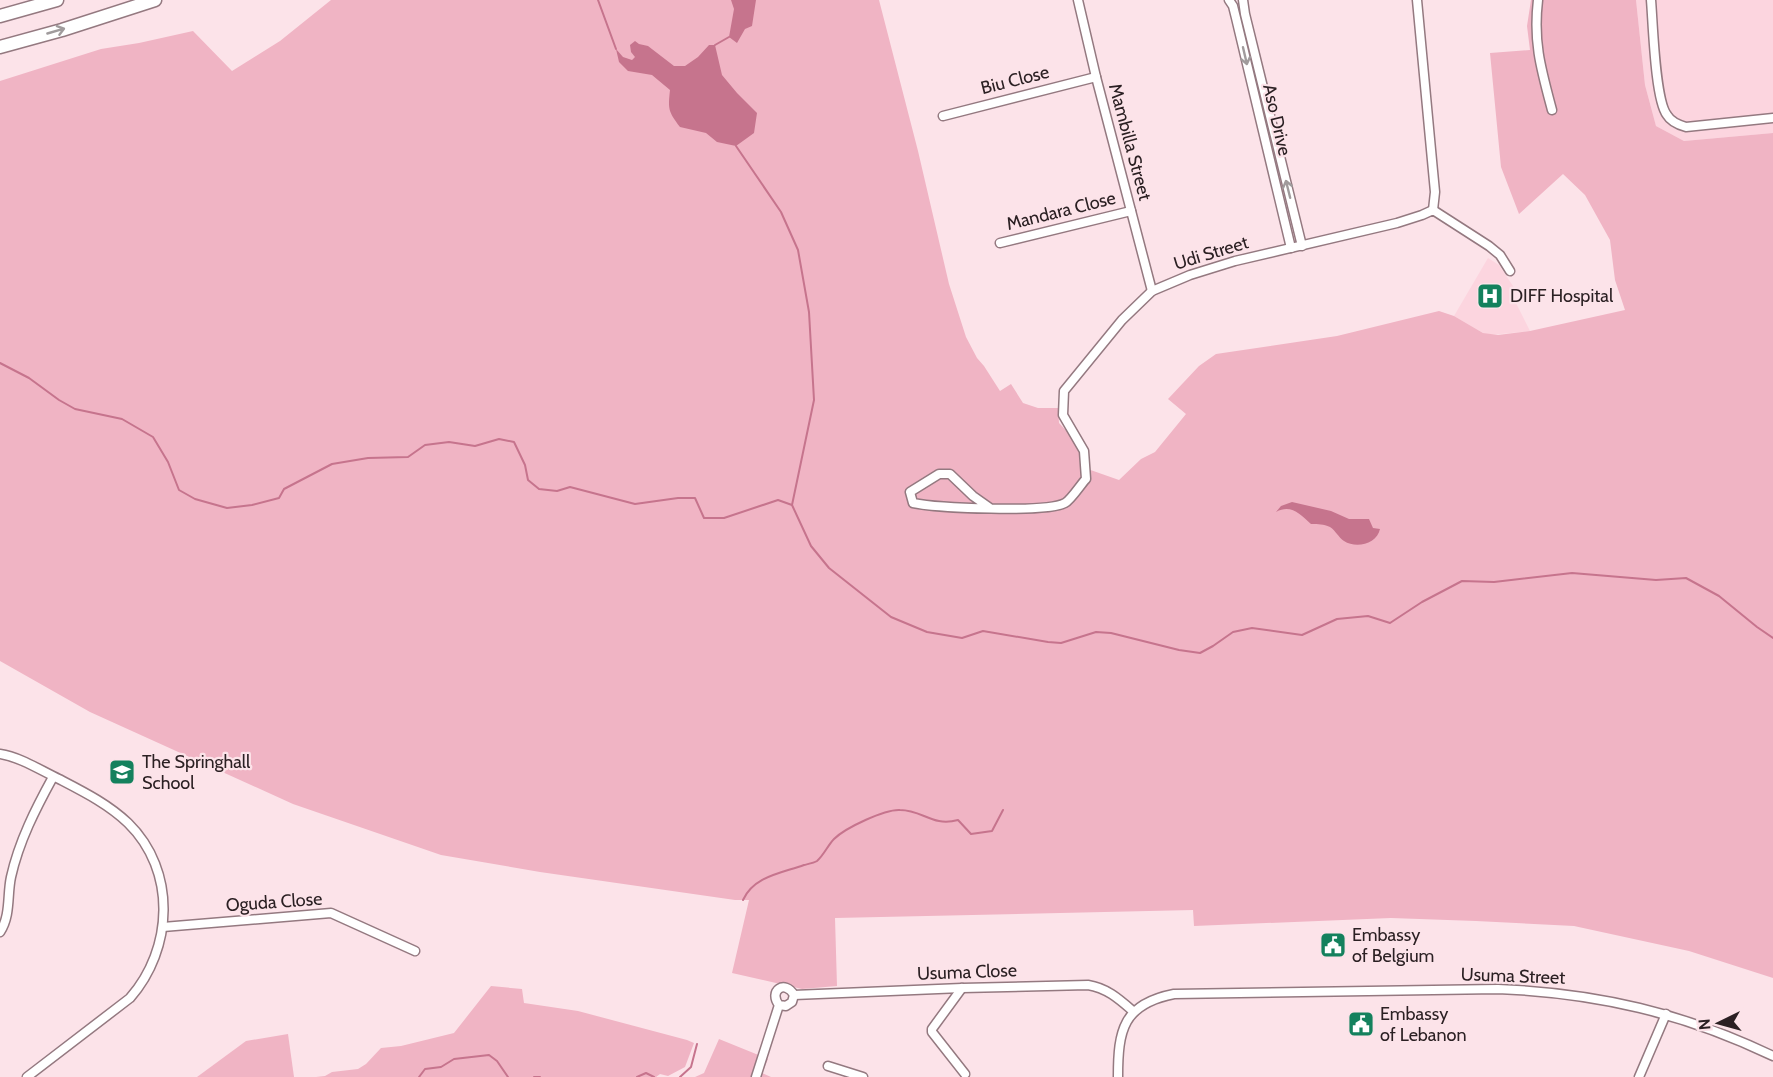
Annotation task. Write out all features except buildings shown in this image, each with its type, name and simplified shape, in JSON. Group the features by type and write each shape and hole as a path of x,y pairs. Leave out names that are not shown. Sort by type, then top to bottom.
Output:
{"highway":[{"path":"0,16 57,0"},
{"path":"0,47 155,0"}],"street":[{"name":"Mambilla Street","path":"1078,0 1152,291"},
{"name":"Aso Drive","path":"1229,0 1233,6 1291,248"},
{"name":"Aso Drive","path":"1243,0 1302,246"},
{"path":"1417,0 1435,192 1433,210 1489,246 1500,255 1510,271"},
{"path":"1538,0 1536,38 1539,63 1551,110"},
{"path":"1651,0 1661,105 1667,116 1677,124 1686,127 1773,118"},
{"name":"Biu Close","path":"943,116 1096,76"},
{"name":"Udi Street","path":"990,508 1045,507 1066,503 1086,478 1084,451 1063,415 1064,391 1122,320 1152,291 1200,271 1397,223 1433,210"},
{"name":"Mandara Close","path":"1000,243 1131,212"},
{"path":"939,474 950,474 973,496 990,508 916,504 913,503 910,492 939,474"},
{"path":"0,754 9,755 90,795 130,825 146,846 157,871 162,896 163,927 158,949 152,966 140,987 130,998 27,1077"},
{"path":"0,932 8,909 11,878 22,840 53,777"},
{"name":"Oguda Close","path":"163,927 331,913 415,951"},
{"name":"Usuma Close","path":"756,1077 779,1005 775,1000 775,993 779,988 785,987 794,995 1088,985 1106,990 1134,1012"},
{"path":"962,988 932,1032 965,1074"},
{"name":"Usuma Street","path":"1134,1012 1150,1001 1174,994 1498,989 1544,991 1579,995 1666,1014 1773,1056"},
{"path":"779,1005 786,1006 792,1002 794,995"},
{"path":"1118,1077 1123,1029 1134,1012"},
{"path":"1638,1077 1666,1014"},
{"path":"828,1066 863,1077"}],"shaded area":[{"path":"331,0 879,0 949,284 966,337 977,358 1000,391 1011,384 1023,403 1038,408 1058,408 1059,423 1074,439 1080,453 1082,467 1119,480 1141,459 1155,452 1186,414 1168,399 1199,366 1216,354 1337,336 1439,311 1454,316 1483,333 1498,335 1530,331 1625,310 1615,280 1610,240 1585,195 1563,174 1519,214 1501,167 1490,53 1530,50 1527,26 1531,0 1636,0 1645,85 1656,126 1684,141 1773,133 1773,978 1689,951 1574,926 1391,918 1194,926 1193,910 835,918 837,986 802,989 732,973 749,900 735,900 540,872 441,855 293,804 90,712 0,661 0,81 101,49 193,31 232,71 280,41"},
{"path":"731,0 756,0 752,26 745,29 737,43 729,37 734,9"},
{"path":"1636,0 1773,0 1773,133 1684,141 1656,126 1645,85"},
{"path":"635,41 648,46 674,66 685,66 709,45 715,45 722,75 757,113 754,133 736,146 717,142 706,133 680,127 670,110 670,90 652,75 628,71 619,62 616,49 623,57 632,60 635,57 630,45"},
{"name":"DIFF Hospital","path":"1488,258 1499,265 1515,289 1516,303 1530,331 1490,335 1454,316"},
{"path":"1292,502 1331,511 1349,519 1369,519 1373,528 1380,529 1375,538 1365,544 1354,545 1342,539 1330,527 1311,524 1295,511 1286,509 1276,512 1281,506"},
{"path":"491,986 522,989 524,1003 578,1011 694,1043 685,1067 668,1076 660,1074 656,1077 316,1077 332,1072 358,1069 381,1048 401,1046 454,1033"},
{"path":"288,1034 294,1077 197,1077 246,1041"},
{"path":"719,1039 768,1059 762,1073 771,1077 695,1077 704,1073"}],"waterway":[{"path":"598,0 616,49"},
{"path":"715,45 729,37"},
{"path":"736,146 781,212 798,250 809,312 814,400 792,505"},
{"path":"0,363 29,378 75,409 122,419 153,437 168,462 179,490 195,499 227,508 279,498 284,489 332,464 368,458 408,457 425,445 449,442 475,446 499,439 514,442 525,465 528,480 539,489 557,491 570,487 635,504 695,498 704,518 724,518 778,500 792,505 811,546 829,568 891,617 927,632 962,638 983,631 1061,643 1096,632 1111,633 1200,653 1233,632 1252,628 1302,635 1337,619 1368,616 1390,623 1422,602 1462,581 1494,582 1572,573 1656,580 1686,578 1719,596 1773,638"},
{"path":"743,900 761,880 817,861 839,835 875,816 900,810 934,820 949,822 958,820 971,834 992,831 1003,810"},
{"path":"680,1077 691,1067 697,1044"},
{"path":"419,1077 425,1069 441,1067 454,1059 489,1055 497,1061 508,1077"},
{"path":"637,1077 646,1073 654,1077"},
{"path":"534,1077 540,1077"}],"place":[{"name":"DIFF Hospital","path":"1490,296"},
{"name":"The Springhall School","path":"122,772"},
{"name":"Embassy of Belgium","path":"1333,945"},
{"name":"Embassy of Lebanon","path":"1361,1024"}]}
